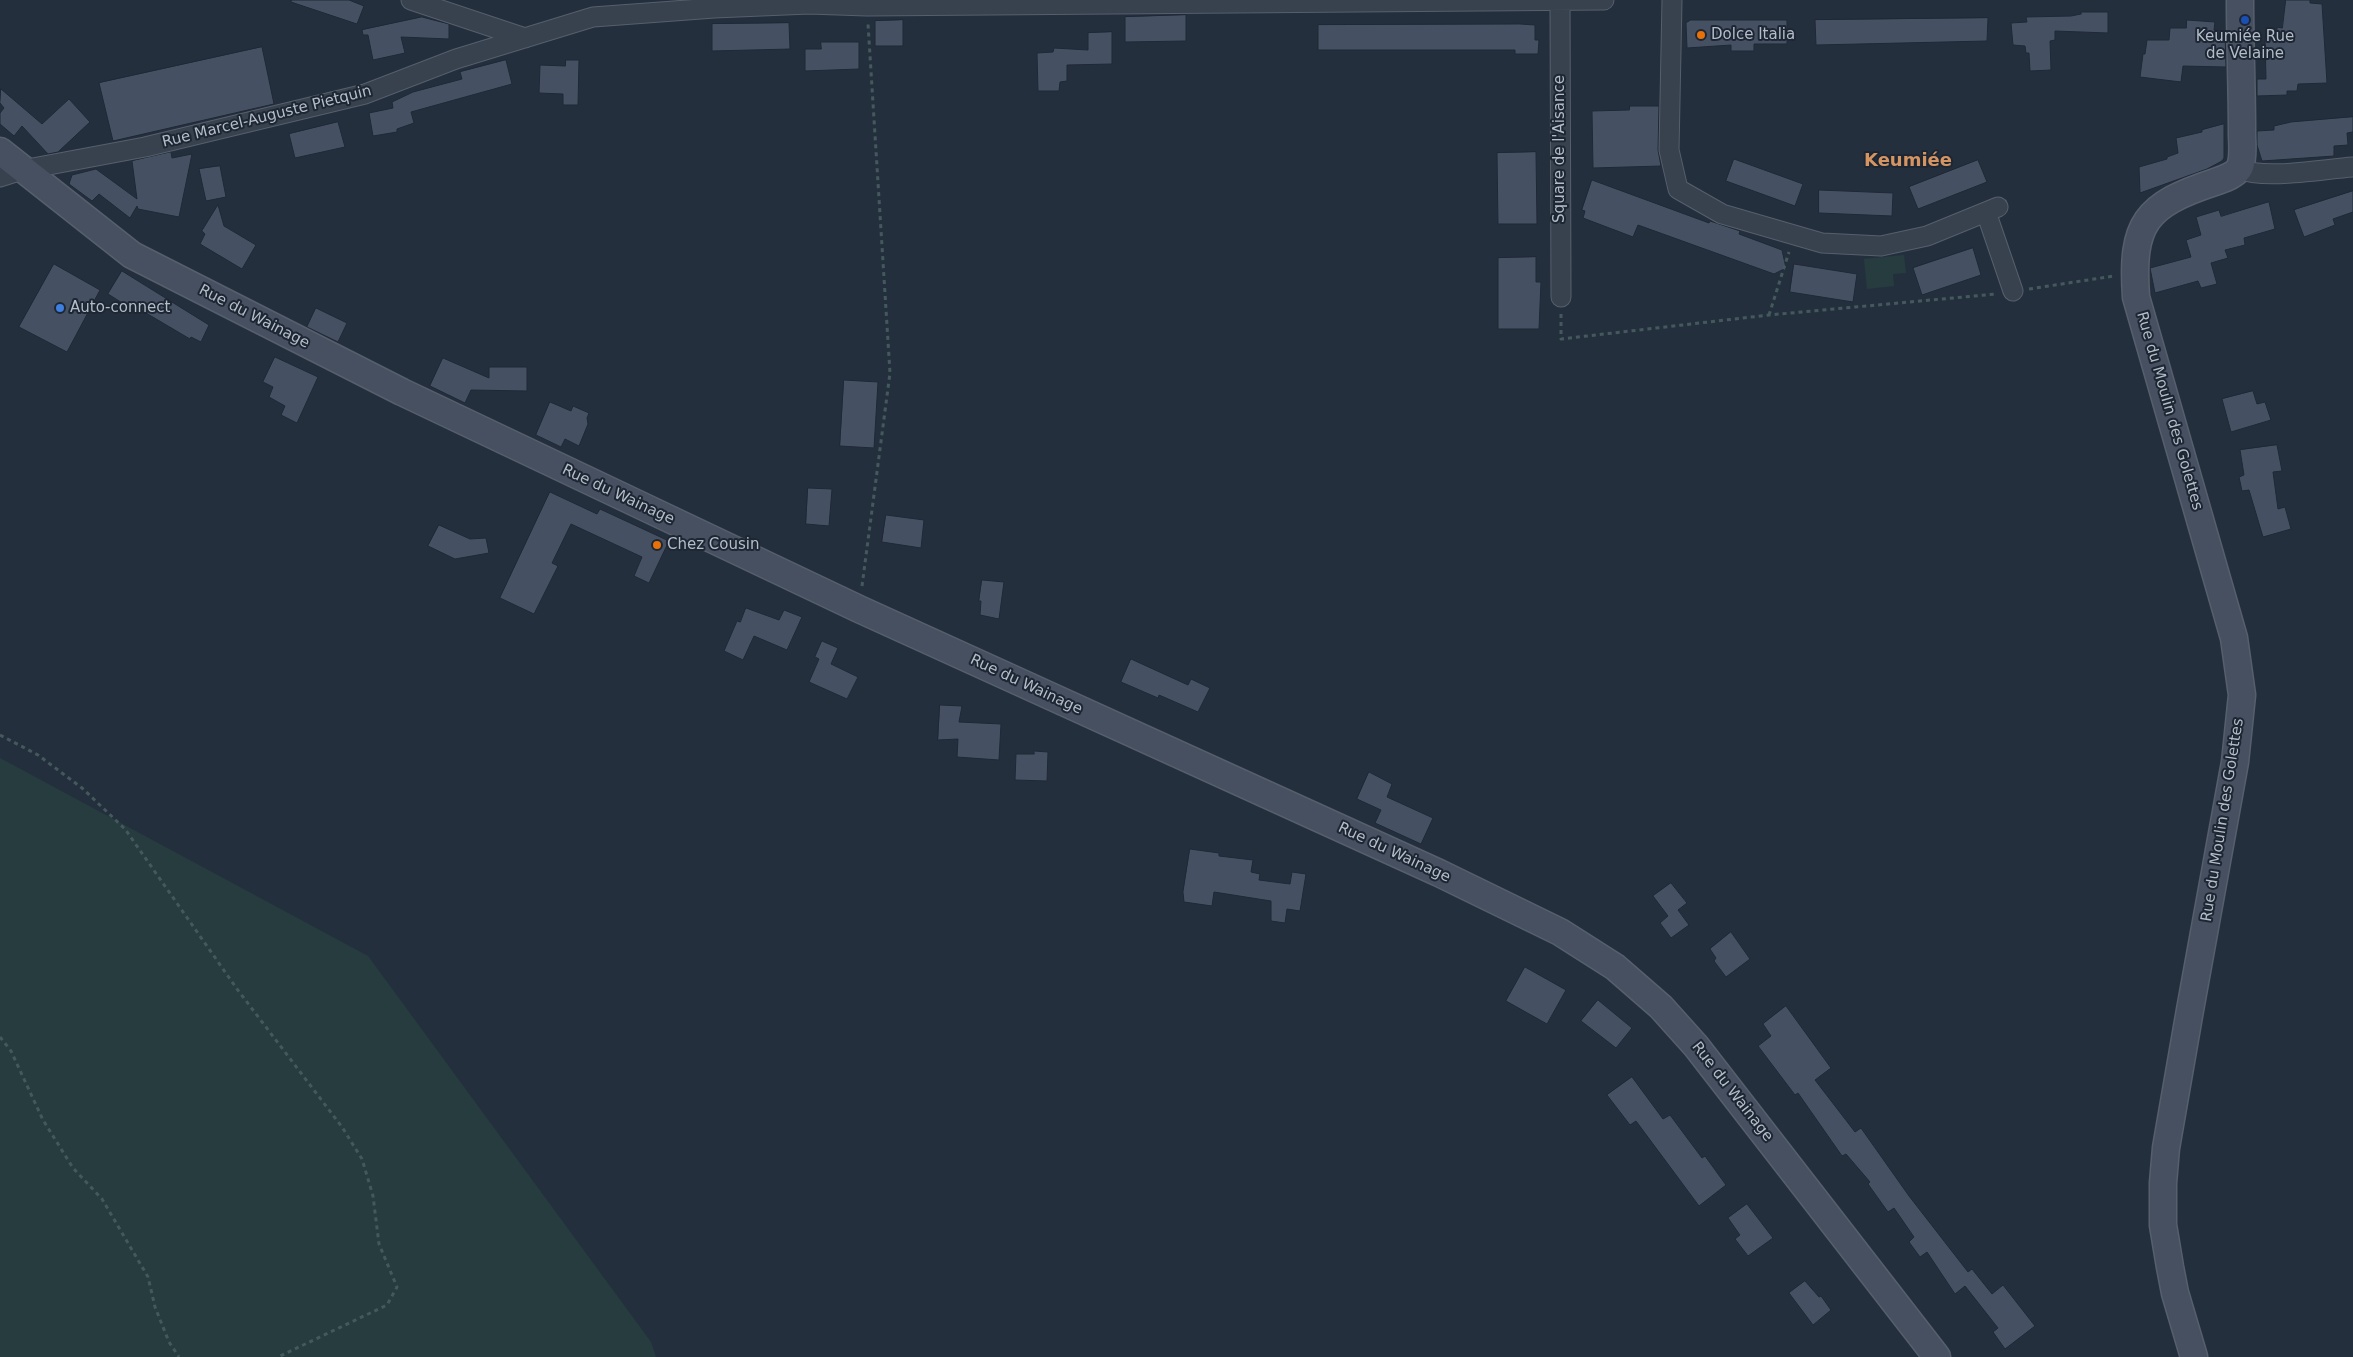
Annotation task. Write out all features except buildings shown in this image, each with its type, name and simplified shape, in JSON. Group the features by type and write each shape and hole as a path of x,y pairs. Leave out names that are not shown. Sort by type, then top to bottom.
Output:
{"main road":[{"path":"2239,168 2242,160 2240,0"},
{"name":"Rue du Wainage","path":"0,150 11,173 132,255 402,392 859,608 1439,873 1560,932 1615,967 1661,1007 1696,1046 1937,1357"},
{"name":"Rue du Moulin des Golettes","path":"2194,1357 2175,1293 2170,1268 2164,1225 2163,1183 2166,1148 2235,762 2242,695 2234,638 2197,503 2145,334 2136,297 2134,273 2139,235 2149,216 2162,204 2182,194 2225,179 2239,168"}],"street":[{"path":"411,0 525,38"},
{"name":"Rue Marcel-Auguste Pietquin","path":"11,173 145,147 365,94 456,59 525,38 595,8 714,8 809,4 867,6 1560,2 1604,0"},
{"path":"1672,0 1669,150 1678,190 1722,214 1822,243 1880,246 1927,236 1992,209 2014,291"},
{"name":"Square de l'Aisance","path":"1560,2 1561,297"},
{"path":"2239,168 2250,173 2269,173 2353,167"}],"path":[{"path":"859,608 890,373 867,6"},
{"path":"1769,315 1794,235"},
{"path":"1561,297 1561,339 1769,315 1973,297 2134,273"},
{"path":"0,735 38,755 82,788 125,829 237,989 342,1127 362,1159 373,1196 379,1244 398,1286 387,1305 278,1357"},
{"path":"0,1037 11,1051 43,1120 72,1168 102,1199 148,1277 155,1307 169,1342 179,1357"}],"green space":[{"path":"1904,255 1906,273 1893,274 1894,286 1867,289 1864,259"},
{"path":"0,758 368,956 651,1342 656,1357 0,1357"}],"place":[{"name":"Keumiée Rue de Velaine","path":"2245,20"},
{"name":"Dolce Italia","path":"1701,35"},
{"name":"Auto-connect","path":"60,308"},
{"name":"Chez Cousin","path":"657,545"}],"district":[{"name":"Keumiée","path":"1908,161"}]}
